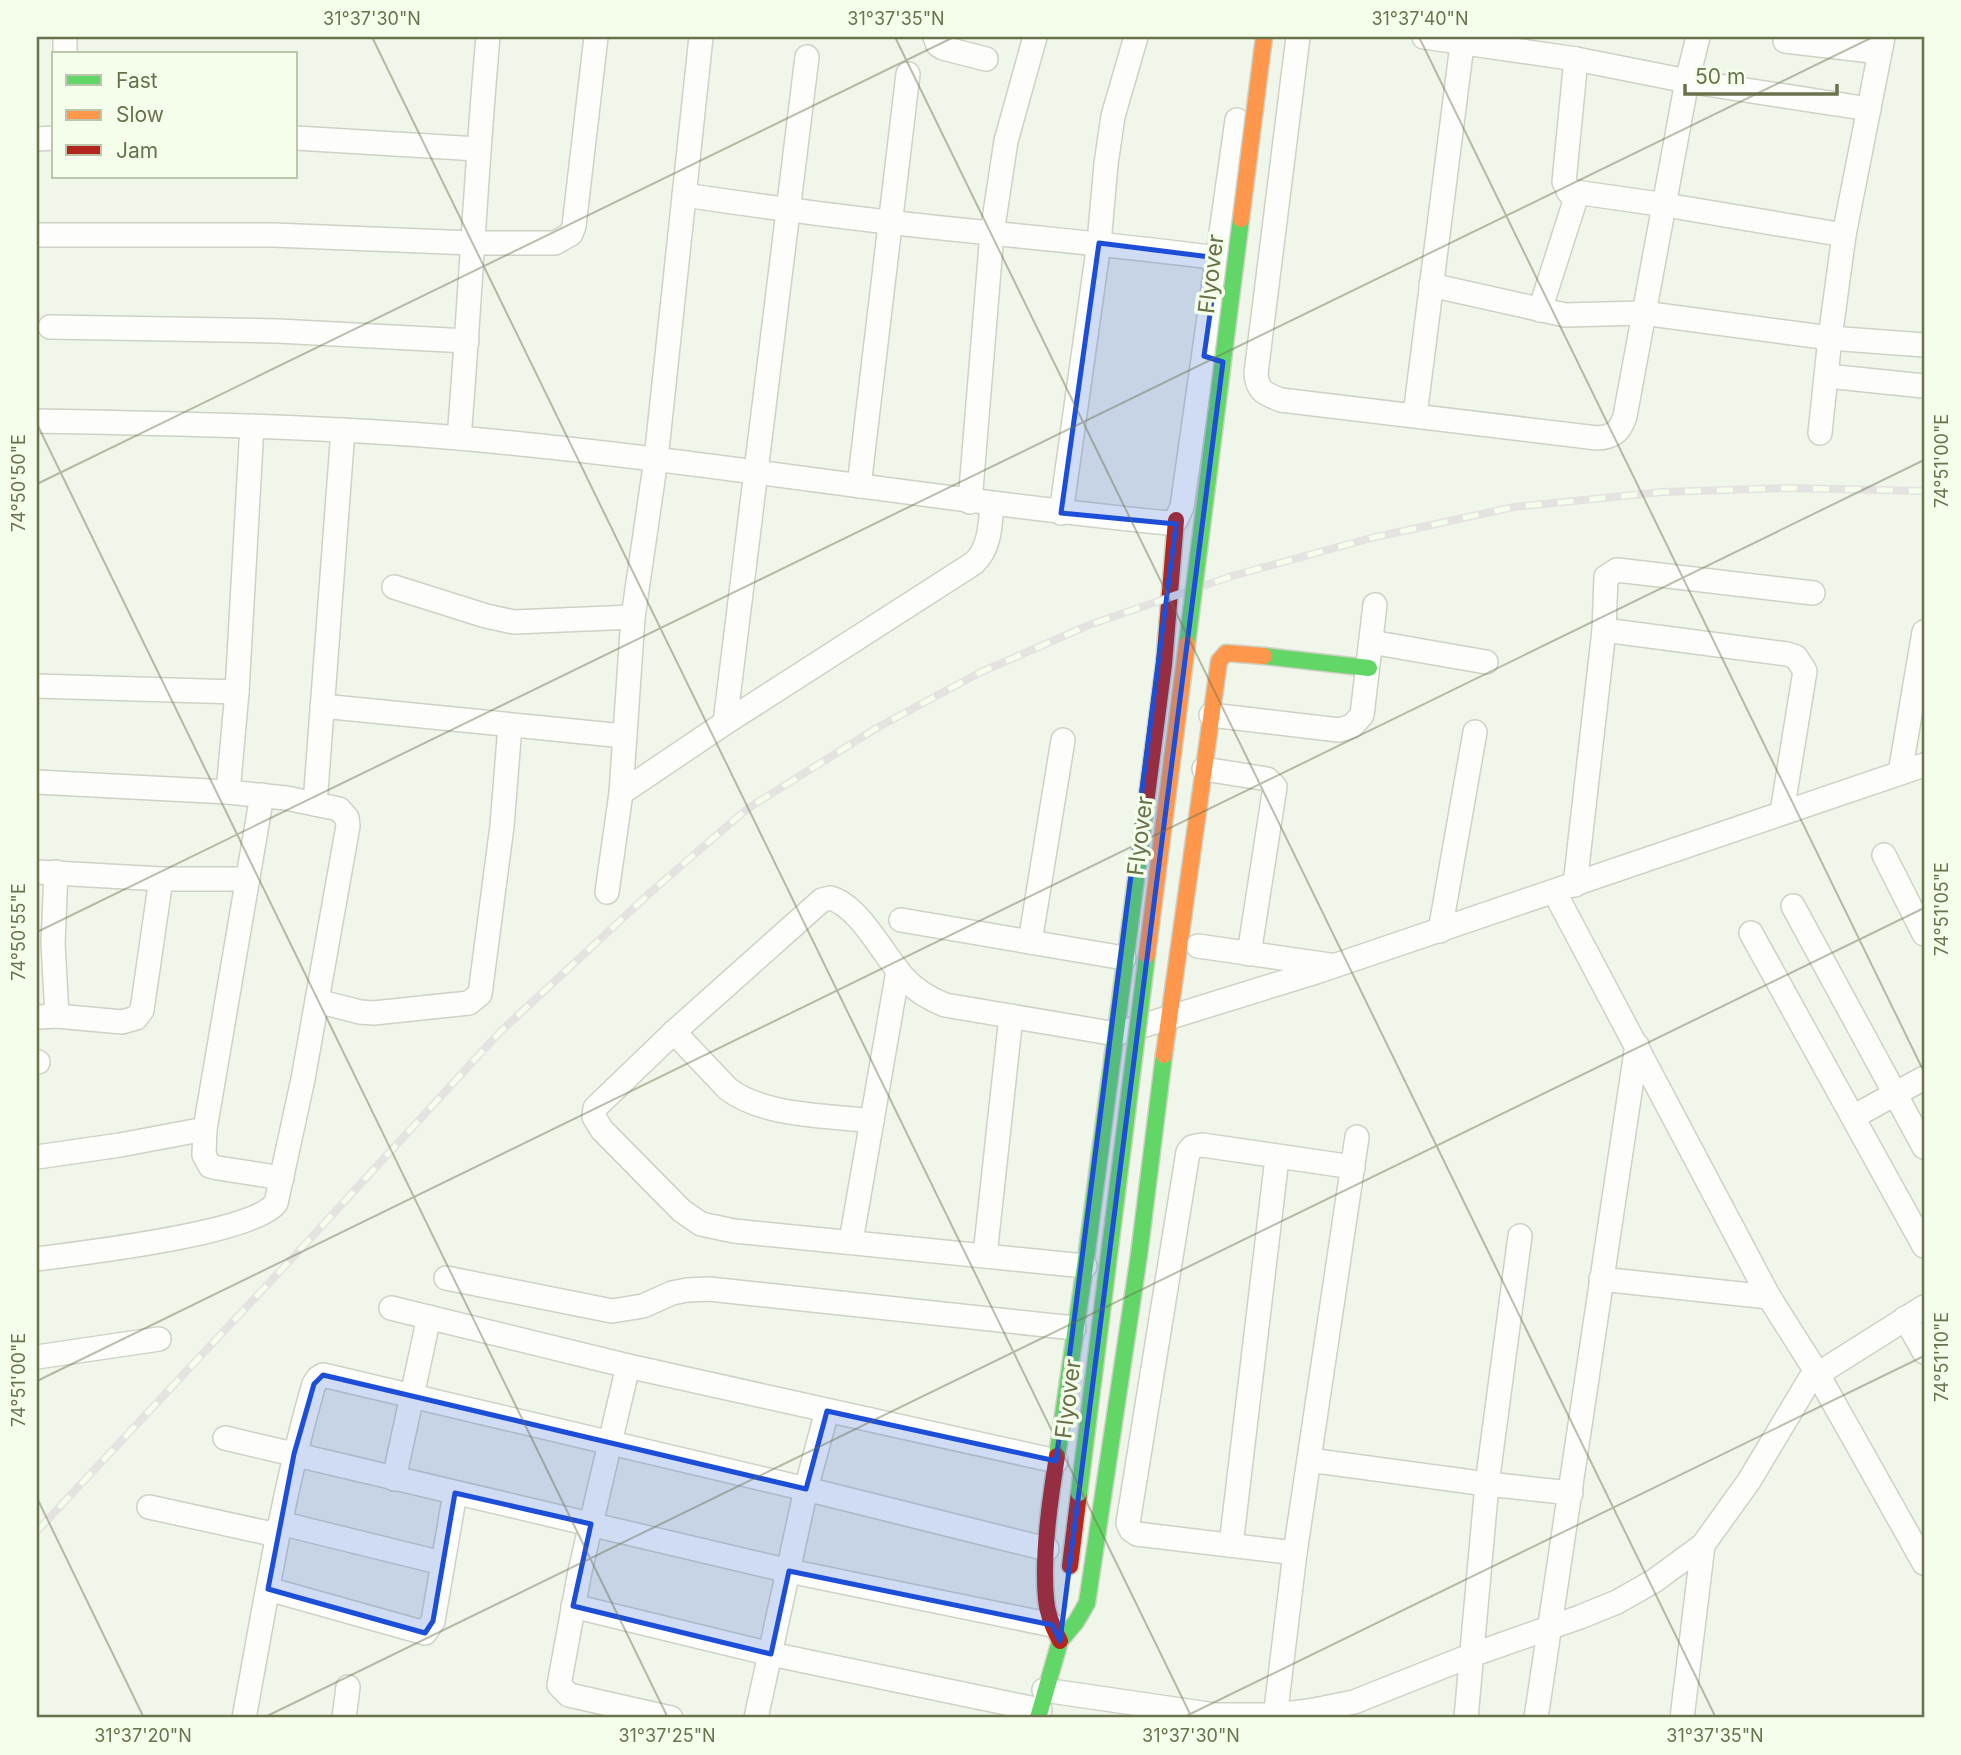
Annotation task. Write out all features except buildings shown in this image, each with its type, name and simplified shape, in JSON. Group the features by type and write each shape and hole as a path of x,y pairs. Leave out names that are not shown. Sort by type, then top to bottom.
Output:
{"street":[{"path":"459,438 488,37"},
{"path":"37,234 273,235 472,243 555,243 571,234 574,226 596,37"},
{"path":"607,892 621,793 633,617 656,459 701,37"},
{"path":"935,37 938,45 943,48 986,59"},
{"path":"621,793 982,556 986,548 981,503 992,233 1006,141 1035,37"},
{"path":"1062,513 1099,243 1113,117 1136,37"},
{"path":"1041,1706 1059,1627 1046,1600 1047,1549 1056,1461 1085,1266 1164,664 1176,520 1182,507 1248,37"},
{"name":"Flyover","path":"1067,1587 1264,37"},
{"path":"1298,37 1256,373 1261,391 1281,400 1597,438 1608,437 1621,428 1625,416 1687,80 1698,37"},
{"path":"1424,37 1462,39 1687,80 1869,109"},
{"path":"1415,415 1462,39"},
{"path":"1786,41 1881,44 1844,234 1820,433"},
{"path":"725,723 807,57"},
{"path":"1540,310 1574,204 1563,182 1576,59"},
{"path":"859,486 908,74"},
{"path":"298,138 478,149"},
{"path":"1568,191 1844,234"},
{"path":"684,195 890,222 1218,258"},
{"path":"1431,285 1565,315 1643,313 1830,338 1924,345"},
{"path":"50,327 278,331 467,341"},
{"path":"1204,356 1256,373"},
{"path":"1827,376 1924,386"},
{"path":"37,421 252,426 459,438 656,459 1062,513 1168,523 1176,520"},
{"path":"228,792 237,692 252,426"},
{"path":"315,804 343,430"},
{"path":"1813,593 1617,570 1606,577 1604,630 1565,889 1637,1045 1769,1297 1817,1373 1924,1563"},
{"path":"394,587 514,622 633,617"},
{"path":"1212,715 1346,730 1362,715 1375,605"},
{"path":"1604,630 1797,657 1805,671 1782,812"},
{"path":"1900,774 1924,632"},
{"path":"1371,642 1486,662"},
{"path":"225,1438 789,1571 1059,1627 1076,1622 1087,1603 1139,1255 1168,1019 1219,662 1226,653 1234,652 1369,668"},
{"path":"37,686 237,692"},
{"path":"322,706 624,736"},
{"path":"317,1001 360,1012 384,1013 469,1003 480,994 502,826 510,726"},
{"path":"1440,931 1475,732"},
{"path":"1030,942 1063,740"},
{"path":"1085,1266 734,1231 701,1224 682,1211 602,1130 594,1117 595,1108 674,1032 822,900 839,900 848,906 898,971 931,1000 945,1005 1116,1034 1335,966 1924,765"},
{"path":"1204,769 1266,779 1275,787 1249,954"},
{"path":"37,782 262,795 339,808 347,818 348,826 303,1079 276,1203 263,1214 250,1219 175,1238 37,1259"},
{"path":"262,795 205,1129 204,1155 210,1166 282,1178"},
{"path":"1884,855 1924,934"},
{"path":"161,879 142,1010 136,1018 122,1022 47,1016 47,872 161,879 248,879"},
{"path":"1793,906 1924,1147"},
{"path":"901,920 1124,958"},
{"path":"1751,933 1924,1246"},
{"path":"1198,946 1335,966"},
{"path":"851,1241 898,971"},
{"path":"985,1255 1011,1016"},
{"path":"674,1032 738,1097 766,1108 872,1121"},
{"path":"1536,1718 1637,1045"},
{"path":"1853,1117 1924,1077"},
{"path":"37,1157 120,1146 205,1129"},
{"path":"1275,1717 1295,1553 1357,1138"},
{"path":"1295,1553 1137,1534 1131,1530 1128,1523 1188,1152 1192,1147 1202,1145 1353,1167"},
{"path":"1231,1545 1277,1158"},
{"path":"1466,1718 1487,1484 1520,1236"},
{"path":"446,1278 612,1311 643,1306 672,1293 709,1289 1074,1328"},
{"path":"1601,1279 1769,1297"},
{"path":"391,1308 628,1366 1056,1461"},
{"path":"573,1606 771,1654 1041,1706 1275,1717 1353,1710 1472,1655 1617,1602 1654,1581 1703,1545 1749,1482 1803,1389 1817,1373 1915,1312 1924,1352"},
{"path":"394,1479 429,1317"},
{"path":"37,1357 159,1339"},
{"path":"628,1366 573,1606 559,1685 576,1696 659,1717"},
{"path":"244,1718 294,1454 314,1384 318,1378 329,1375 1047,1549"},
{"path":"756,1718 806,1489 827,1411"},
{"path":"1309,1460 1571,1493"},
{"path":"268,1589 425,1633 433,1621 455,1493"},
{"path":"149,1507 278,1529 442,1563"},
{"path":"1682,1718 1703,1545"},
{"path":"344,1718 348,1687"}],"highlighted area":[{"path":"1099,243 1218,258 1204,356 1223,362 1060,1641 1052,1625 789,1571 771,1654 573,1606 591,1524 455,1493 433,1621 425,1633 268,1589 294,1454 314,1384 323,1375 806,1489 827,1411 1056,1461 1176,524 1061,513"}],"railway":[{"path":"37,1531 500,1032 652,891 747,809 875,729 979,673 1089,625 1232,576 1371,538 1514,507 1663,492 1787,488 1924,491"}],"traffic: fast":[{"path":"1187,644 1241,219"},
{"path":"1264,656 1369,668"},
{"path":"1057,1456 1145,811"},
{"path":"1079,1493 1147,955"},
{"path":"1038,1718 1060,1641 1087,1603 1139,1255 1164,1055"}],"traffic: slow":[{"path":"1241,219 1264,37"},
{"path":"1147,955 1187,644"},
{"path":"1164,1055 1219,661 1226,653 1264,656"}],"traffic: jam":[{"path":"1145,811 1164,664 1176,520"},
{"path":"1057,1456 1047,1527 1045,1582 1048,1610 1060,1641"},
{"path":"1070,1566 1079,1493"}]}
